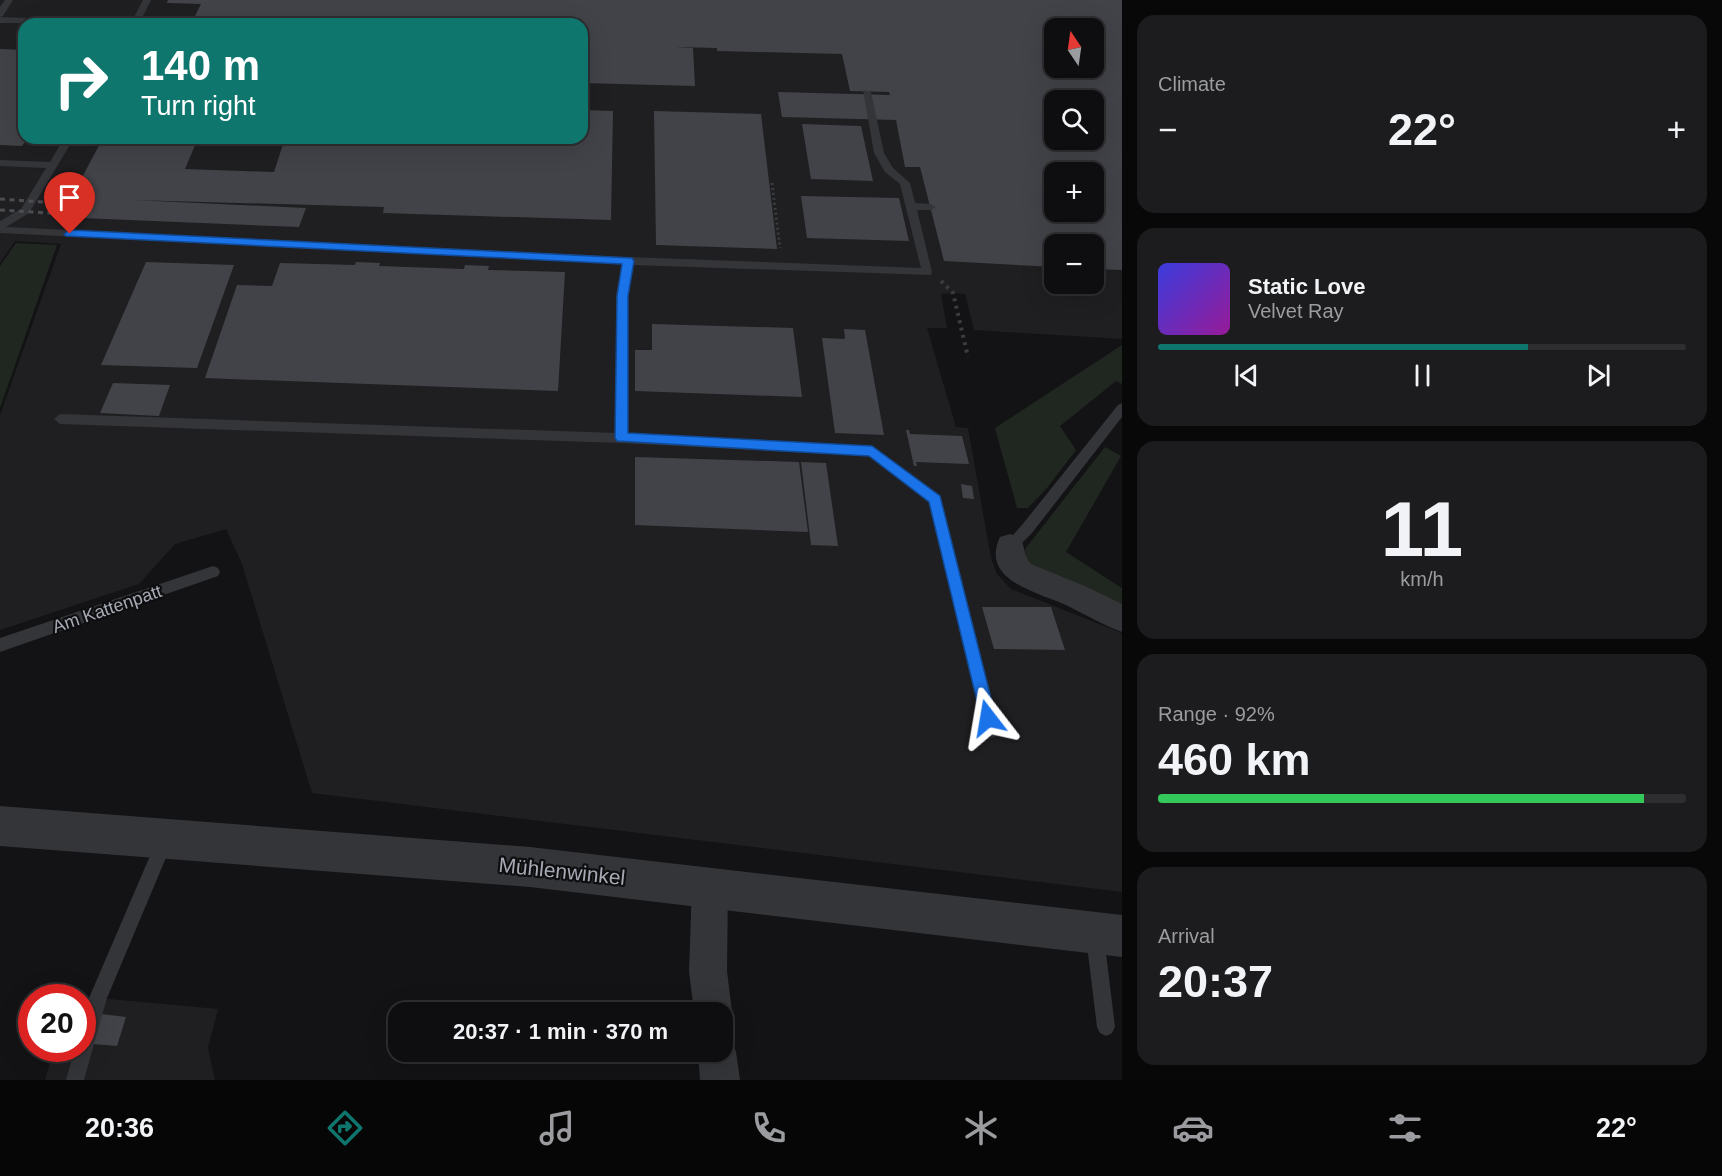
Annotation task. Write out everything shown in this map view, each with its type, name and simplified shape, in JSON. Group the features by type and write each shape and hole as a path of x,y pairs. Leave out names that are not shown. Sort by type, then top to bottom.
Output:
{"street":[{"path":"1010,546 1011,561 1021,573 1077,596 1122,619"},
{"name":"Mühlenwinkel","path":"0,826 530,867 710,886 1108,935"},
{"path":"710,886 708,971 712,1002"},
{"path":"718,1062 720,1080"}],"lane":[{"path":"0,14 9,0"},
{"path":"138,18 147,0"},
{"path":"0,20 18,21"},
{"path":"0,228 628,261 927,272 905,183 889,170 879,153 866,92"},
{"path":"0,228 25,211 65,144"},
{"path":"0,163 53,165"},
{"path":"912,206 930,207"},
{"path":"622,438 622,296 628,261"},
{"path":"1010,546 1027,529 1122,408"},
{"path":"60,419 622,438 872,452 935,499 992,731"},
{"name":"Am Kattenpatt","path":"0,645 213,572"},
{"path":"75,1080 98,998 165,839"},
{"path":"1106,1027 1108,935"}],"path":[{"path":"772,183 782,267"},
{"path":"927,272 940,280 953,293 969,357"}],"shaded area":[{"path":"0,0 1122,0 1122,339 974,330 965,294 953,293 941,294 947,328 927,328 956,427 968,428 991,558 997,574 1011,589 1122,633 1122,892 312,793 242,564 226,529 175,544 139,584 0,630 0,415 61,244 15,241 0,263"},
{"path":"16,243 57,245 0,408 0,266"},
{"path":"1122,345 1122,384 1116,381 1060,426 1076,450 1047,488 1028,508 1017,508 995,428"},
{"path":"1105,447 1121,456 1066,552 1122,588 1122,607 1028,563 1025,549"},
{"path":"96,998 218,1009 208,1048 215,1080 45,1080 50,1062 96,1062"}],"building":[{"path":"168,0 1122,0 1122,270 1104,269 1104,234 1044,234 1044,266 944,261 920,167 905,167 896,120 782,117 778,92 890,95 889,92 850,91 842,54 717,51 717,48 676,47 693,48 695,86 588,83 588,18 194,18 201,4 167,3"},
{"path":"0,49 18,50 18,144 24,144 22,146 0,145"},
{"path":"588,110 613,111 611,220 383,213 384,207 133,200 306,208 299,227 81,218 91,198 71,198 100,144 195,144 185,169 274,172 283,144 588,144"},
{"path":"654,111 761,114 777,249 656,245"},
{"path":"802,124 861,126 873,181 811,179"},
{"path":"801,196 899,198 909,241 807,238"},
{"path":"146,262 234,265 197,368 101,365"},
{"path":"356,262 380,263 379,266 464,269 465,265 489,266 488,270 565,272 558,391 205,378 237,285 272,286 280,263 355,265"},
{"path":"652,324 793,328 802,397 635,391 635,350 652,350"},
{"path":"844,329 865,330 884,435 835,433 822,338 845,339"},
{"path":"113,383 170,385 159,416 100,413"},
{"path":"906,430 909,430 910,434 962,436 969,464 916,462 917,466 914,466"},
{"path":"635,457 799,462 808,532 635,525"},
{"path":"801,462 826,463 838,546 811,545"},
{"path":"961,484 972,486 974,499 963,498"},
{"path":"982,607 1051,607 1065,650 994,649"},
{"path":"101,1014 126,1017 117,1046 96,1044 96,1031"}],"railway":[{"path":"0,199 71,204"},
{"path":"0,210 64,214"}],"route":[{"path":"70,234 628,261 622,296 622,438 872,452 935,499 988,718"}]}
